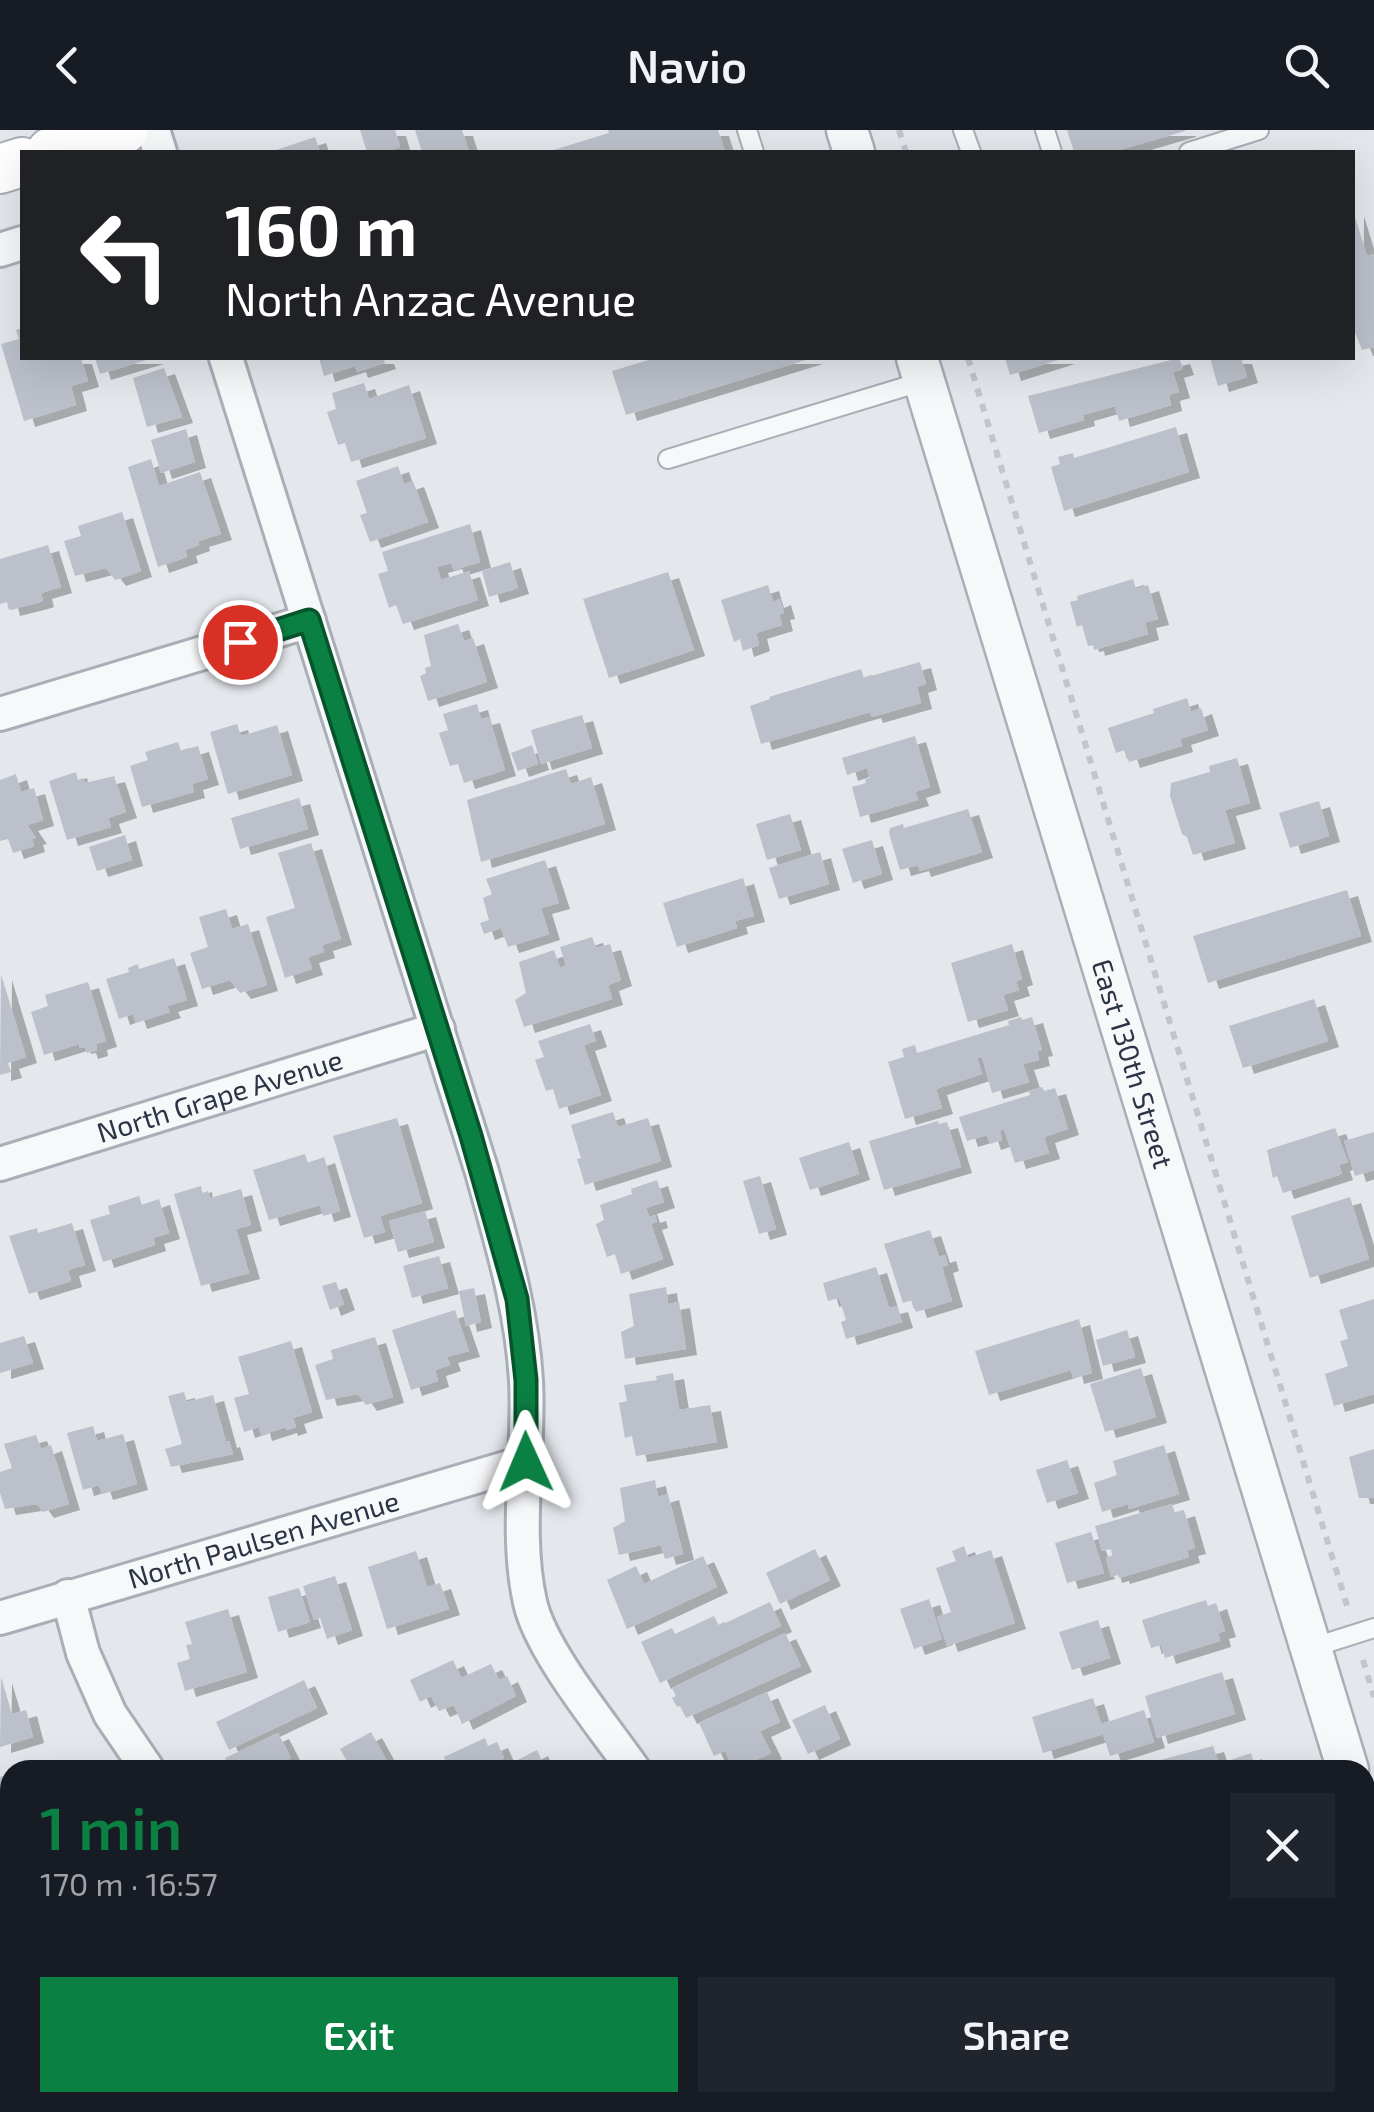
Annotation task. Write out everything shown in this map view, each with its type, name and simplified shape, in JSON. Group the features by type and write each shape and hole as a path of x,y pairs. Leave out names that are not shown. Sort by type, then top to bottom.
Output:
{"main road":[{"path":"57,150 122,130"}],"street":[{"path":"227,360 438,1029 517,1299 526,1380 524,1543 530,1604 548,1647 627,1760"},
{"name":"East 130th Street","path":"921,369 1345,1760"},
{"path":"0,714 309,620"},
{"name":"North Grape Avenue","path":"0,1164 438,1029"},
{"name":"North Paulsen Avenue","path":"0,1618 526,1462"},
{"path":"68,1596 84,1654 110,1714 141,1760"}],"lane":[{"path":"1194,150 1259,130"},
{"path":"668,459 921,369"},
{"path":"1311,1648 1374,1628"}],"path":[{"path":"969,360 1374,1697"}],"building":[{"path":"360,130 395,130 400,147 366,150"},
{"path":"415,130 462,130 468,150 421,150"},
{"path":"608,130 718,130 724,150 554,150 609,133"},
{"path":"1067,130 1185,130 1119,150 1073,150"},
{"path":"315,137 319,150 276,150"},
{"path":"1355,217 1367,256 1374,254 1374,347 1362,350 1355,332"},
{"path":"20,329 20,360 82,360 88,381 71,386 76,405 24,421 1,344 19,339 16,330"},
{"path":"96,360 146,360 100,374"},
{"path":"320,360 385,363 357,372 355,366 324,376"},
{"path":"648,360 805,360 626,415 612,371"},
{"path":"1006,360 1058,360 1010,375"},
{"path":"1171,360 1180,360 1183,369 1173,372 1179,392 1169,395 1171,405 1119,421 1115,406 1039,433 1028,396"},
{"path":"1211,360 1242,360 1247,377 1218,386"},
{"path":"164,368 182,417 147,427 133,378"},
{"path":"364,383 369,399 409,385 426,438 351,462 345,443 338,445 327,412 336,409 332,393"},
{"path":"1176,427 1189,472 1064,511 1051,467 1060,464 1058,457 1073,453 1074,458"},
{"path":"186,429 195,462 161,473 151,440"},
{"path":"151,459 159,486 200,472 221,534 198,541 199,545 185,550 187,557 158,567 128,467"},
{"path":"398,466 404,484 413,481 428,522 370,542 360,515 367,513 356,481"},
{"path":"122,512 141,571 115,580 106,568 75,576 64,541 81,536 78,526"},
{"path":"470,524 480,562 454,570 451,563 437,567 441,580 469,571 478,600 403,624 396,605 389,608 378,574 388,571 382,552"},
{"path":"48,545 61,587 41,593 43,601 37,603 9,610 7,602 0,604 0,559"},
{"path":"510,562 518,588 489,597 482,571"},
{"path":"668,572 694,650 609,678 583,599"},
{"path":"1133,579 1136,589 1148,585 1158,619 1145,622 1148,634 1094,650 1093,645 1088,646 1082,625 1077,627 1070,602 1078,600 1077,596"},
{"path":"768,585 773,602 780,599 782,625 756,633 759,645 743,651 740,639 734,642 721,600"},
{"path":"458,624 464,641 473,638 487,682 428,701 420,676 431,666 424,635"},
{"path":"920,662 926,684 917,687 921,703 872,717 870,712 761,744 750,706 861,669 864,678"},
{"path":"1187,698 1191,712 1201,708 1208,730 1180,739 1182,746 1129,762 1125,750 1116,753 1108,728"},
{"path":"477,704 481,719 489,717 505,770 464,783 458,764 450,766 439,733 448,730 443,714"},
{"path":"582,715 592,748 541,764 531,730"},
{"path":"237,724 241,736 277,725 292,775 228,794 210,732"},
{"path":"915,736 930,787 915,792 918,800 860,817 852,787 870,778 867,768 847,775 842,758"},
{"path":"178,742 181,751 198,746 208,779 192,784 194,792 142,807 130,766 148,760 145,752"},
{"path":"532,745 538,764 518,771 511,753"},
{"path":"1237,758 1250,803 1225,810 1235,843 1193,855 1170,796 1171,783 1210,772 1209,766"},
{"path":"566,769 571,784 591,777 605,824 481,862 467,800"},
{"path":"76,772 78,780 83,778 85,783 114,776 126,812 108,818 111,827 67,840 49,781"},
{"path":"16,774 21,792 34,788 43,820 27,825 36,838 32,839 34,846 13,853 8,839 0,841 0,780"},
{"path":"299,798 308,829 240,849 231,818"},
{"path":"1319,801 1329,836 1290,848 1279,813"},
{"path":"968,809 982,852 920,871 918,865 900,870 890,828 903,824 904,828"},
{"path":"790,814 801,850 767,860 756,824"},
{"path":"125,835 132,860 97,871 89,847"},
{"path":"872,840 882,874 853,883 842,849"},
{"path":"311,843 341,939 322,945 324,952 308,957 312,969 285,978 266,917 295,908 278,853"},
{"path":"820,852 829,884 779,899 769,868"},
{"path":"545,860 559,903 541,908 549,934 508,947 501,928 484,934 480,923 489,920 483,898 492,894 486,879"},
{"path":"743,878 754,916 735,921 737,928 677,947 663,903"},
{"path":"1347,890 1361,936 1208,983 1193,936"},
{"path":"226,909 232,929 248,924 267,985 240,993 230,980 202,989 190,953 208,947 199,917"},
{"path":"592,937 596,948 610,944 621,980 608,985 612,999 524,1027 515,1000 526,993 519,962 554,950 560,968 566,965 560,947"},
{"path":"1012,944 1022,979 1016,981 1019,990 1003,995 1008,1010 968,1022 951,963"},
{"path":"174,958 187,1000 167,1006 170,1012 136,1023 133,1014 119,1019 106,979 129,972 128,968 138,964 139,969"},
{"path":"1,974 26,1057 8,1063 11,1072 0,1075"},
{"path":"88,982 106,1041 87,1053 79,1044 44,1055 31,1012 48,1006 45,995"},
{"path":"1314,999 1328,1041 1243,1068 1229,1026"},
{"path":"1032,1017 1042,1050 1037,1051 1039,1060 1023,1064 1029,1082 992,1093 982,1057 977,1058 982,1074 936,1089 942,1108 905,1119 888,1062 904,1057 902,1049 915,1045 917,1053 1009,1025 1008,1021"},
{"path":"590,1024 596,1041 584,1045 601,1095 559,1109 553,1089 546,1091 535,1060 544,1057 538,1041"},
{"path":"1042,1087 1044,1091 1055,1088 1068,1129 1044,1137 1049,1153 1015,1163 1004,1129 1000,1130 1002,1140 990,1144 987,1135 967,1141 959,1117 1030,1095 1029,1091"},
{"path":"613,1112 618,1127 648,1118 661,1161 585,1185 571,1125"},
{"path":"397,1118 422,1203 380,1216 385,1232 364,1238 333,1136"},
{"path":"938,1121 947,1122 961,1167 884,1190 869,1141"},
{"path":"1335,1128 1348,1162 1339,1165 1342,1174 1283,1193 1277,1176 1273,1178 1267,1150"},
{"path":"1374,1132 1374,1170 1355,1176 1344,1141"},
{"path":"849,1142 859,1174 810,1190 799,1158"},
{"path":"305,1154 308,1163 324,1157 340,1211 323,1216 320,1205 269,1220 253,1170"},
{"path":"760,1176 776,1229 759,1234 743,1181"},
{"path":"657,1180 664,1202 646,1208 649,1217 655,1215 657,1222 651,1224 663,1259 621,1274 615,1254 607,1257 596,1224 604,1220 600,1205"},
{"path":"201,1186 202,1193 208,1191 210,1198 241,1189 251,1225 236,1229 249,1273 201,1286 174,1194"},
{"path":"139,1196 142,1205 159,1199 169,1233 153,1238 155,1245 103,1262 90,1220 110,1214 108,1206"},
{"path":"1350,1197 1369,1259 1310,1278 1291,1216"},
{"path":"425,1211 434,1242 398,1252 389,1221"},
{"path":"72,1223 85,1265 68,1270 71,1281 29,1294 9,1236"},
{"path":"930,1230 939,1257 945,1255 948,1265 942,1267 952,1301 916,1312 912,1300 903,1303 884,1244"},
{"path":"439,1256 448,1288 412,1298 403,1266"},
{"path":"876,1267 889,1308 897,1306 902,1322 846,1339 841,1322 846,1320 839,1298 828,1301 823,1283"},
{"path":"336,1282 344,1304 330,1310 322,1286"},
{"path":"666,1287 668,1304 679,1302 686,1349 625,1359 621,1332 634,1326 629,1294"},
{"path":"474,1288 481,1322 466,1326 459,1291"},
{"path":"1374,1299 1374,1394 1334,1406 1325,1374 1348,1366 1340,1341 1348,1339 1339,1310"},
{"path":"455,1310 469,1351 447,1357 450,1365 435,1370 438,1381 411,1390 392,1330"},
{"path":"1079,1319 1092,1373 1073,1378 1071,1370 989,1395 975,1351"},
{"path":"1127,1330 1135,1357 1103,1366 1096,1340"},
{"path":"24,1336 33,1363 0,1373 0,1343"},
{"path":"375,1337 393,1397 366,1405 358,1394 326,1400 315,1365 333,1359 331,1350"},
{"path":"291,1341 312,1412 293,1418 296,1427 287,1430 286,1427 261,1435 259,1427 244,1432 234,1398 249,1394 238,1357"},
{"path":"1141,1368 1156,1417 1105,1432 1090,1384"},
{"path":"673,1373 679,1410 710,1405 717,1442 636,1456 632,1436 625,1438 619,1403 627,1401 624,1385"},
{"path":"184,1392 187,1402 213,1395 233,1454 171,1467 165,1449 182,1444 168,1396"},
{"path":"93,1426 97,1441 123,1434 137,1484 102,1494 99,1485 83,1490 67,1433"},
{"path":"36,1435 41,1449 51,1445 69,1504 43,1512 37,1504 5,1509 0,1472 12,1468 4,1444"},
{"path":"1164,1445 1179,1494 1129,1509 1128,1504 1102,1512 1094,1483 1117,1475 1113,1461"},
{"path":"1374,1449 1374,1498 1359,1498 1349,1457"},
{"path":"1067,1460 1078,1493 1047,1503 1036,1470"},
{"path":"655,1480 658,1497 668,1494 683,1554 665,1559 661,1545 619,1555 613,1528 625,1521 620,1488"},
{"path":"1172,1504 1175,1513 1184,1510 1195,1548 1187,1550 1189,1557 1111,1577 1106,1558 1113,1555 1111,1549 1102,1551 1095,1526"},
{"path":"1091,1532 1104,1573 1067,1583 1055,1543"},
{"path":"964,1546 968,1558 991,1550 1015,1623 947,1646 937,1617 951,1612 936,1568 956,1561 952,1551"},
{"path":"815,1549 830,1580 780,1604 766,1573"},
{"path":"416,1551 427,1587 440,1583 449,1609 387,1629 368,1567"},
{"path":"703,1556 717,1587 627,1629 607,1580 636,1566 644,1584"},
{"path":"335,1576 352,1630 327,1639 320,1618 314,1620 303,1586"},
{"path":"299,1588 310,1622 278,1632 268,1597"},
{"path":"929,1599 942,1639 914,1649 900,1609"},
{"path":"1206,1600 1208,1606 1216,1603 1225,1631 1218,1633 1220,1641 1165,1658 1161,1645 1151,1648 1142,1620"},
{"path":"770,1602 781,1626 660,1683 641,1642 672,1628 675,1634 714,1616 719,1626"},
{"path":"228,1609 247,1672 185,1691 177,1663 190,1659 186,1645 192,1644 185,1622"},
{"path":"1098,1620 1110,1658 1072,1670 1059,1632"},
{"path":"785,1633 801,1666 686,1718 677,1707 672,1688"},
{"path":"453,1660 461,1678 491,1664 499,1680 507,1676 516,1696 462,1724 454,1705 439,1711 431,1696 420,1702 410,1680"},
{"path":"1222,1672 1235,1714 1157,1738 1145,1696"},
{"path":"1,1677 12,1714 26,1710 33,1737 0,1747"},
{"path":"304,1680 317,1708 229,1750 216,1722"},
{"path":"767,1692 780,1722 760,1731 771,1753 756,1760 729,1760 725,1751 714,1756 699,1723"},
{"path":"1093,1698 1101,1724 1144,1710 1154,1742 1110,1756 1103,1734 1043,1753 1032,1717"},
{"path":"825,1705 840,1739 808,1754 792,1720"},
{"path":"371,1732 386,1760 346,1760 340,1749"},
{"path":"278,1733 291,1758 226,1760"},
{"path":"485,1738 488,1746 497,1742 504,1758 445,1760 444,1757"},
{"path":"1213,1746 1218,1760 1160,1760"},
{"path":"537,1750 542,1760 518,1760"},
{"path":"1251,1753 1253,1760 1231,1760"}],"route":[{"path":"240,642 309,620 471,1136 517,1299 526,1380 526,1462"}]}
